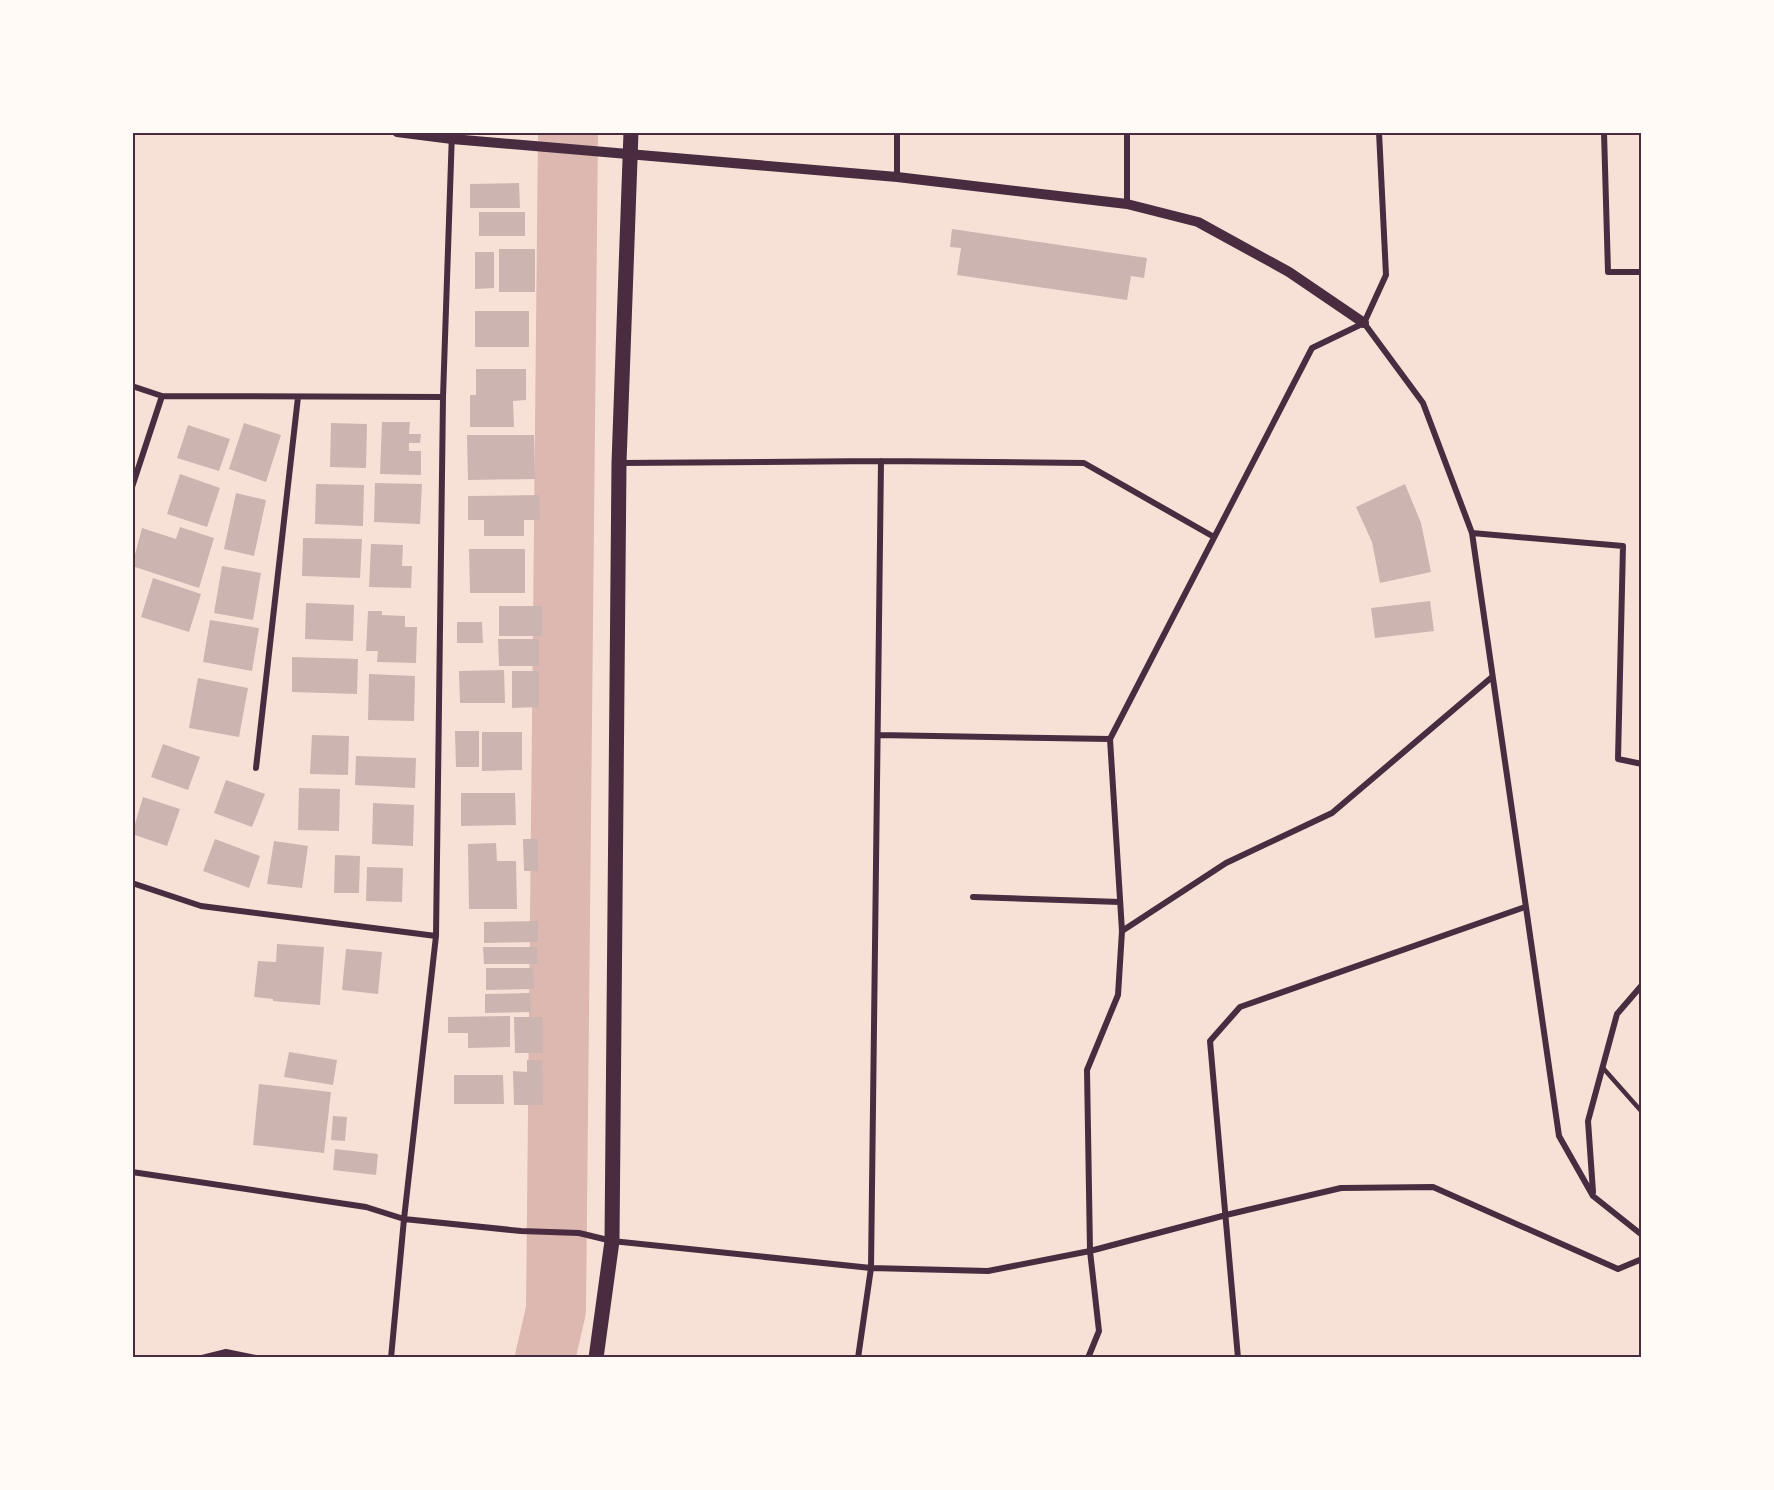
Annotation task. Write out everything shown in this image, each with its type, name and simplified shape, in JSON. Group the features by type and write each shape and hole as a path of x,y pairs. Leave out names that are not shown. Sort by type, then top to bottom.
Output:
{"main road":[{"path":"596,1358 612,1241 619,463 631,132"}],"street":[{"path":"397,132 452,135 532,146 897,177 1127,204 1198,222 1289,272 1364,322 1423,403 1472,533 1559,1136 1593,1196 1642,1235"},
{"path":"897,132 897,177"},
{"path":"1127,132 1127,204"},
{"path":"1088,1358 1099,1331 1089,1251 1087,1070 1118,995 1122,931 1110,739 1312,348 1364,322 1386,275 1379,132"},
{"path":"1604,132 1608,272 1642,272"},
{"path":"391,1358 404,1219 436,936 443,397 452,135"},
{"path":"132,386 162,396 443,397"},
{"path":"132,487 162,396"},
{"path":"256,768 298,397"},
{"path":"619,463 881,461 1084,463 1214,537"},
{"path":"858,1358 871,1268 881,461"},
{"path":"1472,533 1623,546 1618,759 1642,764"},
{"path":"1122,931 1226,863 1332,813 1492,677"},
{"path":"878,735 1110,739"},
{"path":"132,883 201,906 436,936"},
{"path":"973,897 1120,902"},
{"path":"1238,1358 1210,1041 1240,1008 1526,907"},
{"path":"1593,1196 1588,1121 1617,1014 1642,985"},
{"path":"132,1172 366,1207 404,1219 521,1231 579,1233 612,1241 871,1268 988,1271 1089,1251 1341,1188 1433,1187 1618,1269 1642,1259"},
{"path":"202,1358 226,1352 256,1358"}],"lane":[{"path":"1603,1068 1642,1112"}],"building":[{"path":"519,183 520,208 470,208 470,184"},
{"path":"479,212 525,212 525,236 479,236"},
{"path":"952,229 1147,258 1144,278 1131,276 1127,300 957,275 961,248 950,247"},
{"path":"499,249 535,249 535,292 499,292"},
{"path":"475,252 494,252 494,288 475,289"},
{"path":"475,311 529,311 529,347 475,347"},
{"path":"476,369 526,369 526,400 513,401 514,427 470,427 470,395 476,395"},
{"path":"382,422 410,422 409,434 421,434 420,443 409,443 409,451 421,451 421,475 380,474"},
{"path":"244,423 281,435 266,482 229,469"},
{"path":"331,423 367,424 366,468 330,467"},
{"path":"188,425 230,439 219,471 177,458"},
{"path":"467,435 534,435 535,479 468,480"},
{"path":"180,474 220,488 207,527 167,514"},
{"path":"375,483 422,484 420,524 374,522"},
{"path":"316,484 364,485 363,526 315,524"},
{"path":"1405,484 1421,523 1431,572 1380,583 1372,542 1356,507"},
{"path":"236,493 266,500 254,556 224,549"},
{"path":"539,495 540,520 524,520 524,536 484,536 484,520 468,520 468,496"},
{"path":"180,527 214,538 199,588 132,566 142,528 176,539"},
{"path":"303,538 362,539 360,578 302,576"},
{"path":"371,544 403,545 402,566 412,566 411,588 369,587"},
{"path":"469,549 525,549 525,593 470,593"},
{"path":"222,566 261,573 253,620 214,613"},
{"path":"153,578 201,594 189,632 141,617"},
{"path":"1430,601 1434,631 1375,638 1371,608"},
{"path":"306,603 354,605 353,641 305,639"},
{"path":"499,606 542,606 542,636 499,636"},
{"path":"368,611 382,611 382,615 405,616 405,627 417,627 416,663 377,662 378,651 366,651"},
{"path":"210,620 259,628 252,671 203,662"},
{"path":"457,622 482,622 483,643 457,643"},
{"path":"498,639 539,639 539,666 499,666"},
{"path":"292,657 358,659 357,694 292,692"},
{"path":"504,670 505,703 460,703 459,671"},
{"path":"512,671 539,671 539,707 512,708"},
{"path":"369,674 415,676 414,721 368,720"},
{"path":"198,678 248,688 239,737 189,728"},
{"path":"455,731 479,731 479,767 456,767"},
{"path":"482,732 522,732 522,770 482,771"},
{"path":"312,735 349,736 348,775 310,774"},
{"path":"163,744 200,757 188,790 151,777"},
{"path":"356,756 416,758 415,788 355,785"},
{"path":"226,780 265,794 252,827 214,813"},
{"path":"299,788 340,789 339,831 298,830"},
{"path":"461,793 515,793 516,825 461,826"},
{"path":"143,797 180,809 167,846 132,834"},
{"path":"373,803 414,805 413,846 372,844"},
{"path":"215,839 260,856 249,888 203,871"},
{"path":"523,839 538,839 538,871 524,871"},
{"path":"274,841 308,846 302,888 267,884"},
{"path":"496,843 497,861 516,861 517,909 469,909 468,844"},
{"path":"335,855 360,856 359,893 334,893"},
{"path":"367,867 403,868 402,902 366,901"},
{"path":"538,921 538,942 484,943 484,922"},
{"path":"277,944 324,947 320,1005 254,997 258,961 276,962"},
{"path":"483,947 537,947 538,964 484,964"},
{"path":"346,949 382,952 378,994 342,990"},
{"path":"486,968 533,968 534,989 486,990"},
{"path":"530,993 531,1012 485,1013 485,994"},
{"path":"510,1016 510,1047 468,1048 468,1033 448,1033 448,1017"},
{"path":"514,1017 542,1017 543,1053 515,1053"},
{"path":"289,1052 337,1060 333,1085 284,1077"},
{"path":"527,1060 542,1060 543,1105 514,1105 513,1071 527,1072"},
{"path":"454,1075 503,1075 504,1104 454,1104"},
{"path":"259,1084 331,1092 324,1153 253,1145"},
{"path":"333,1116 347,1117 345,1141 331,1140"},
{"path":"335,1149 378,1154 376,1175 333,1170"}],"waterway":[{"path":"545,1358 556,1310 568,132"}]}
